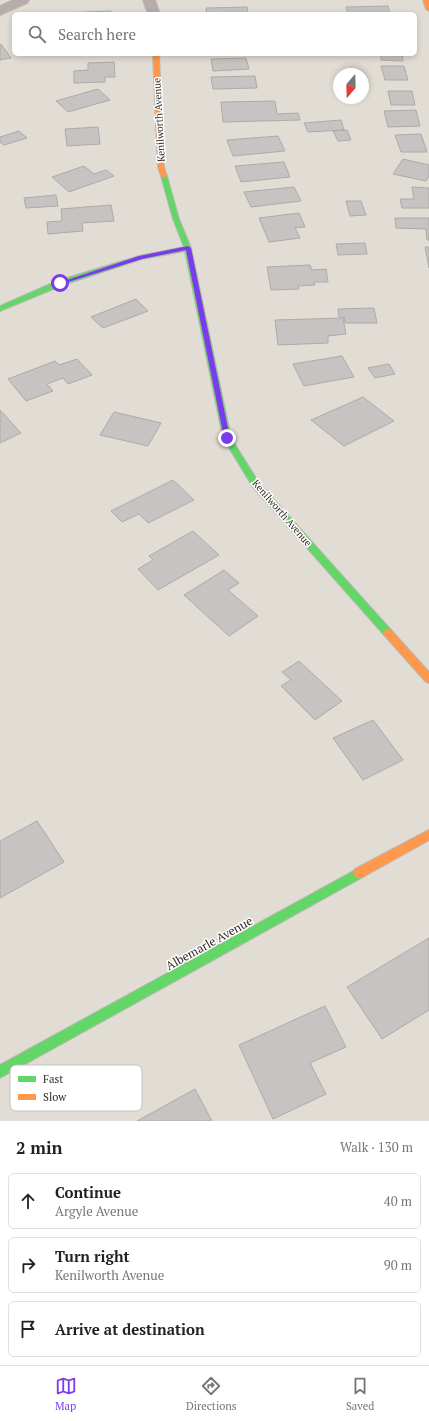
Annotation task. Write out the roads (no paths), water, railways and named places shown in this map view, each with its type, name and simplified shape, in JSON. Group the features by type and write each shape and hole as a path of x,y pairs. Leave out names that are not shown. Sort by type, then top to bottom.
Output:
{"street":[{"path":"0,11 23,0"},
{"path":"149,0 153,12"},
{"path":"426,0 429,9"},
{"name":"Kenilworth Avenue","path":"156,56 161,167 176,219 188,248 227,438 256,485 429,679"},
{"path":"0,309 60,283 141,257 188,248"},
{"name":"Albemarle Avenue","path":"13,1065 429,835"},
{"name":"Albemarle Avenue","path":"0,1072 10,1066"}]}
